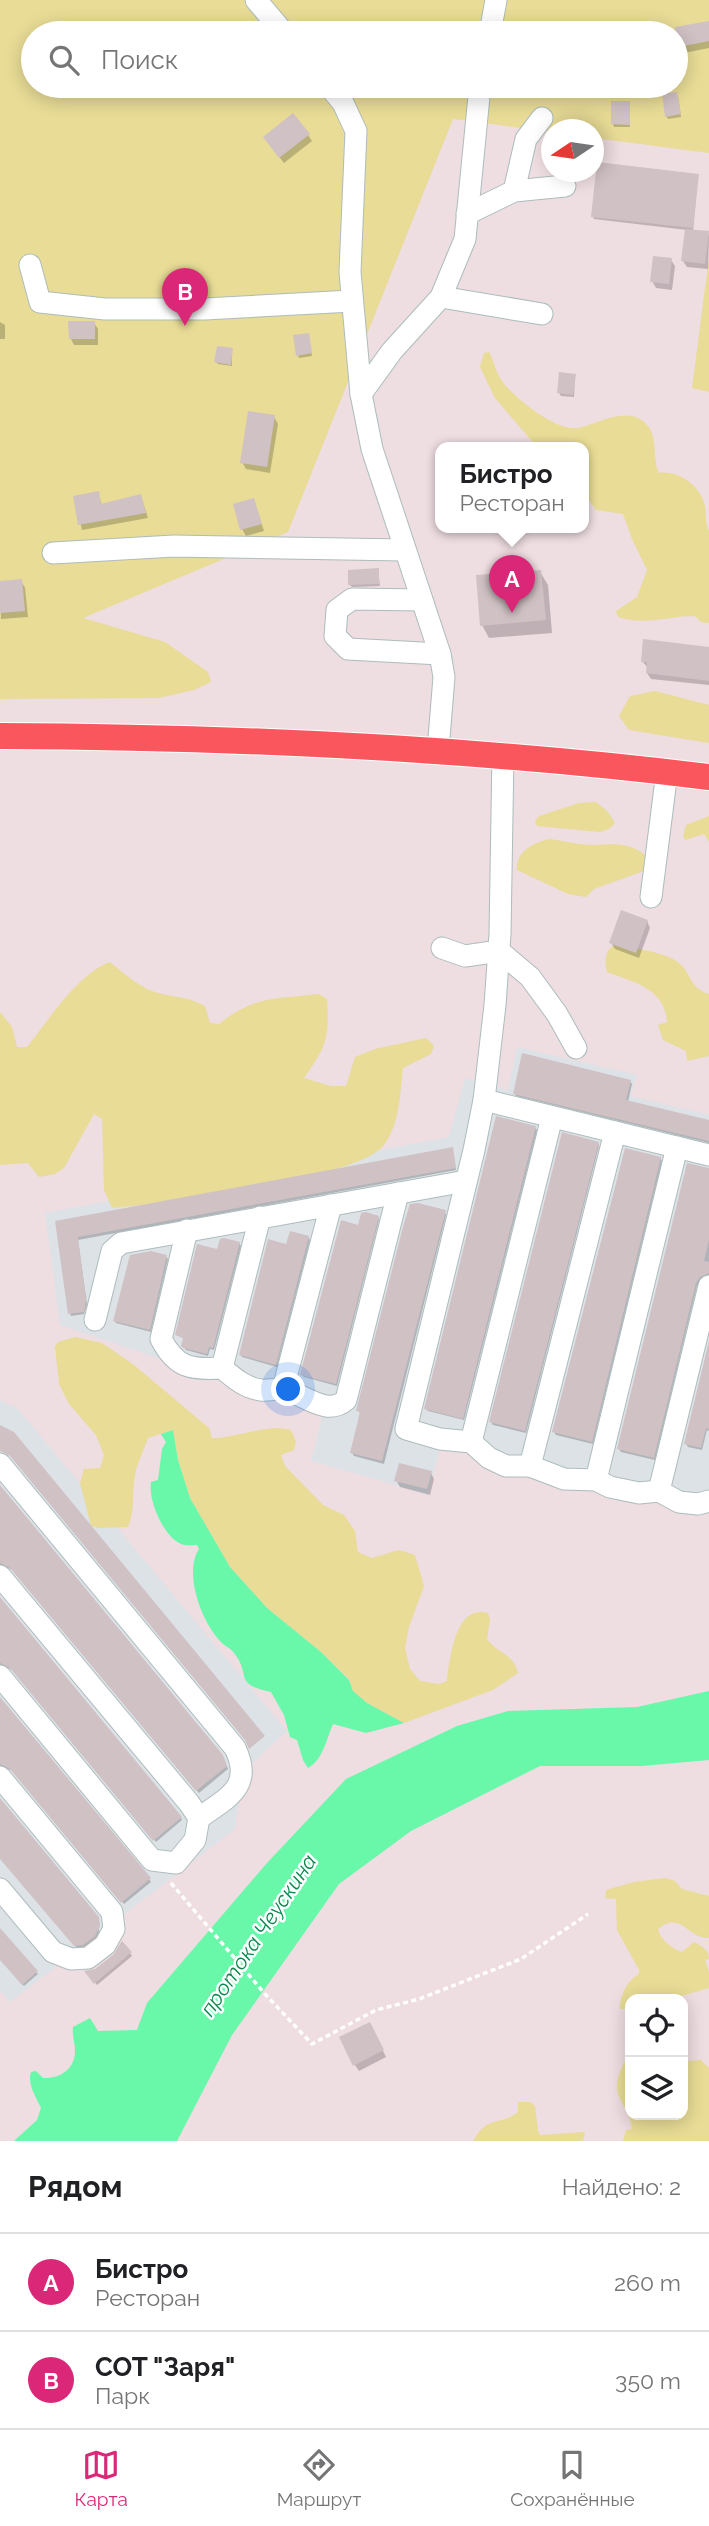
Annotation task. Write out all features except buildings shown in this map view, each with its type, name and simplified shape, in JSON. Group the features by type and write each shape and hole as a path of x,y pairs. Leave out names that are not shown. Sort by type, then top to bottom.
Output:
{"main road":[{"path":"0,736 247,740 438,750 503,754 709,777"}],"lane":[{"path":"256,0 274,21"},
{"path":"492,21 496,0"},
{"path":"340,98 356,131 350,272 361,394 372,449 440,654 444,677 438,750"},
{"path":"361,394 392,351 441,297 465,239 479,98"},
{"path":"514,191 526,139 542,118"},
{"path":"467,214 514,191 565,186"},
{"path":"30,265 40,302 105,309 168,309 352,301"},
{"path":"441,297 542,314"},
{"path":"53,553 174,546 404,550"},
{"path":"422,600 352,599 337,610 335,636 348,649 440,654"},
{"path":"503,754 499,951 484,1100 405,1429 440,1439 471,1442 489,1458 506,1466 530,1465 564,1479 596,1480 610,1487 629,1491 659,1491 679,1502 698,1504 709,1501"},
{"path":"651,897 667,772"},
{"path":"442,948 465,956 499,951 530,977 557,1014 576,1048"},
{"path":"484,1100 709,1155"},
{"path":"471,1442 552,1117"},
{"path":"530,1465 615,1132"},
{"path":"596,1480 677,1147"},
{"path":"95,1320 112,1251 121,1243 466,1181"},
{"path":"187,1230 161,1339 169,1355 182,1365 200,1370 222,1368 242,1384 261,1390 283,1389 328,1408 340,1405 346,1400 398,1193"},
{"path":"283,1389 331,1205"},
{"path":"222,1368 260,1217"},
{"path":"659,1491 709,1286"},
{"path":"0,1464 235,1748 241,1761 242,1779 231,1795 198,1818"},
{"path":"0,1576 189,1802 198,1818 195,1840 176,1863 152,1860 0,1676"},
{"path":"0,1777 112,1912 114,1929 105,1945 88,1958 71,1959 53,1952 0,1889"}],"path":[{"path":"152,1860 265,1994 312,2043 376,2010 419,1999 521,1959 588,1914"}],"shaded area":[{"path":"0,0 709,0 709,153 604,139 604,119 541,119 541,131 453,119 288,532 83,618 165,642 208,672 211,682 194,690 159,698 0,699"},
{"path":"709,258 709,392 692,388"},
{"path":"489,352 500,378 508,388 537,412 559,425 578,428 623,415 641,419 648,426 653,437 659,473 680,476 697,489 704,502 709,531 709,623 701,622 695,616 647,621 618,617 616,611 637,597 647,570 623,514 596,510 589,500 589,442 533,442 495,398 480,367 484,353"},
{"path":"655,691 709,705 709,743 629,730 619,716 630,696"},
{"path":"596,802 608,812 615,823 609,829 600,832 537,826 535,821 539,816 579,803"},
{"path":"709,816 709,842 704,834 685,840 683,836 686,825"},
{"path":"549,839 628,846 647,857 644,871 594,889 586,897 568,894 517,870 522,853"},
{"path":"615,945 649,951 673,959 683,967 697,988 709,994 709,1056 687,1061 686,1051 663,1040 658,1025 667,1022 660,1001 637,983 607,972 606,957"},
{"path":"110,962 148,989 189,999 205,1006 210,1023 219,1024 243,1008 266,1000 319,994 327,999 327,1033 318,1058 304,1078 331,1086 346,1086 355,1057 375,1049 426,1038 434,1046 431,1054 403,1068 393,1128 384,1145 367,1157 338,1169 256,1188 112,1208 104,1190 102,1119 94,1114 64,1168 55,1174 39,1177 28,1163 0,1165 0,1012 12,1027 17,1047 27,1047 75,987"},
{"path":"517,1047 637,1075 631,1096 709,1115 709,1502 702,1504 442,1440 428,1494 311,1461 323,1414 60,1325 45,1213 449,1137 465,1078 508,1090"},
{"path":"75,1337 102,1343 134,1365 209,1428 212,1438 263,1429 291,1430 296,1442 294,1450 281,1455 285,1466 323,1505 344,1515 355,1531 358,1552 372,1558 399,1550 415,1555 424,1586 409,1627 405,1648 410,1669 420,1681 439,1684 447,1681 456,1635 461,1624 477,1612 488,1613 490,1620 487,1639 513,1662 518,1673 493,1690 404,1723 367,1703 353,1691 349,1679 267,1608 230,1567 190,1498 178,1460 173,1430 148,1438 136,1470 128,1527 91,1526 80,1483 84,1469 100,1468 104,1455 96,1435 69,1404 59,1384 55,1347 58,1342"},
{"path":"0,1400 17,1408 287,1731 243,1772 235,1829 10,2002 0,1990"},
{"path":"665,1878 675,1881 682,1889 709,1896 709,1938 701,1937 679,1924 666,1924 658,1929 664,1940 678,1951 682,1952 694,1942 706,1951 709,1956 709,1959 705,1960 709,1972 709,1988 688,1994 625,1994 625,2009 620,2009 625,1989 639,1974 639,1970 617,1930 616,1899 605,1898 606,1890 634,1882"},
{"path":"701,2060 709,2068 709,2141 623,2141 626,2130 632,2129 630,2120 688,2120 688,2061"},
{"path":"625,2062 625,2109 617,2087"},
{"path":"518,2102 530,2102 535,2106 540,2135 585,2132 583,2141 473,2141 484,2127 518,2112"}],"water":[{"path":"173,1430 178,1460 190,1498 230,1567 267,1608 321,1652 349,1680 353,1691 367,1703 404,1723 366,1733 333,1724 321,1755 308,1768 297,1740 290,1737 284,1715 271,1692 251,1686 247,1682 233,1651 222,1643 208,1624 194,1584 193,1571 199,1549 197,1545 183,1545 174,1540 163,1526 154,1507 151,1482 158,1480 162,1449 166,1442 161,1434"},
{"name":"протока Чеускина","path":"709,1691 709,1760 642,1766 540,1766 411,1831 339,1884 232,2035 177,2141 14,2141 37,2120 41,2108 31,2086 31,2072 36,2071 43,2078 55,2077 65,2072 74,2057 73,2027 90,2018 98,2031 137,2030 147,2003 267,1863 346,1779 457,1726 508,1711 637,1707"}],"place":[{"name":"СОТ \"Заря\"","path":"185,326"},
{"name":"Бистро","path":"512,613"}]}
